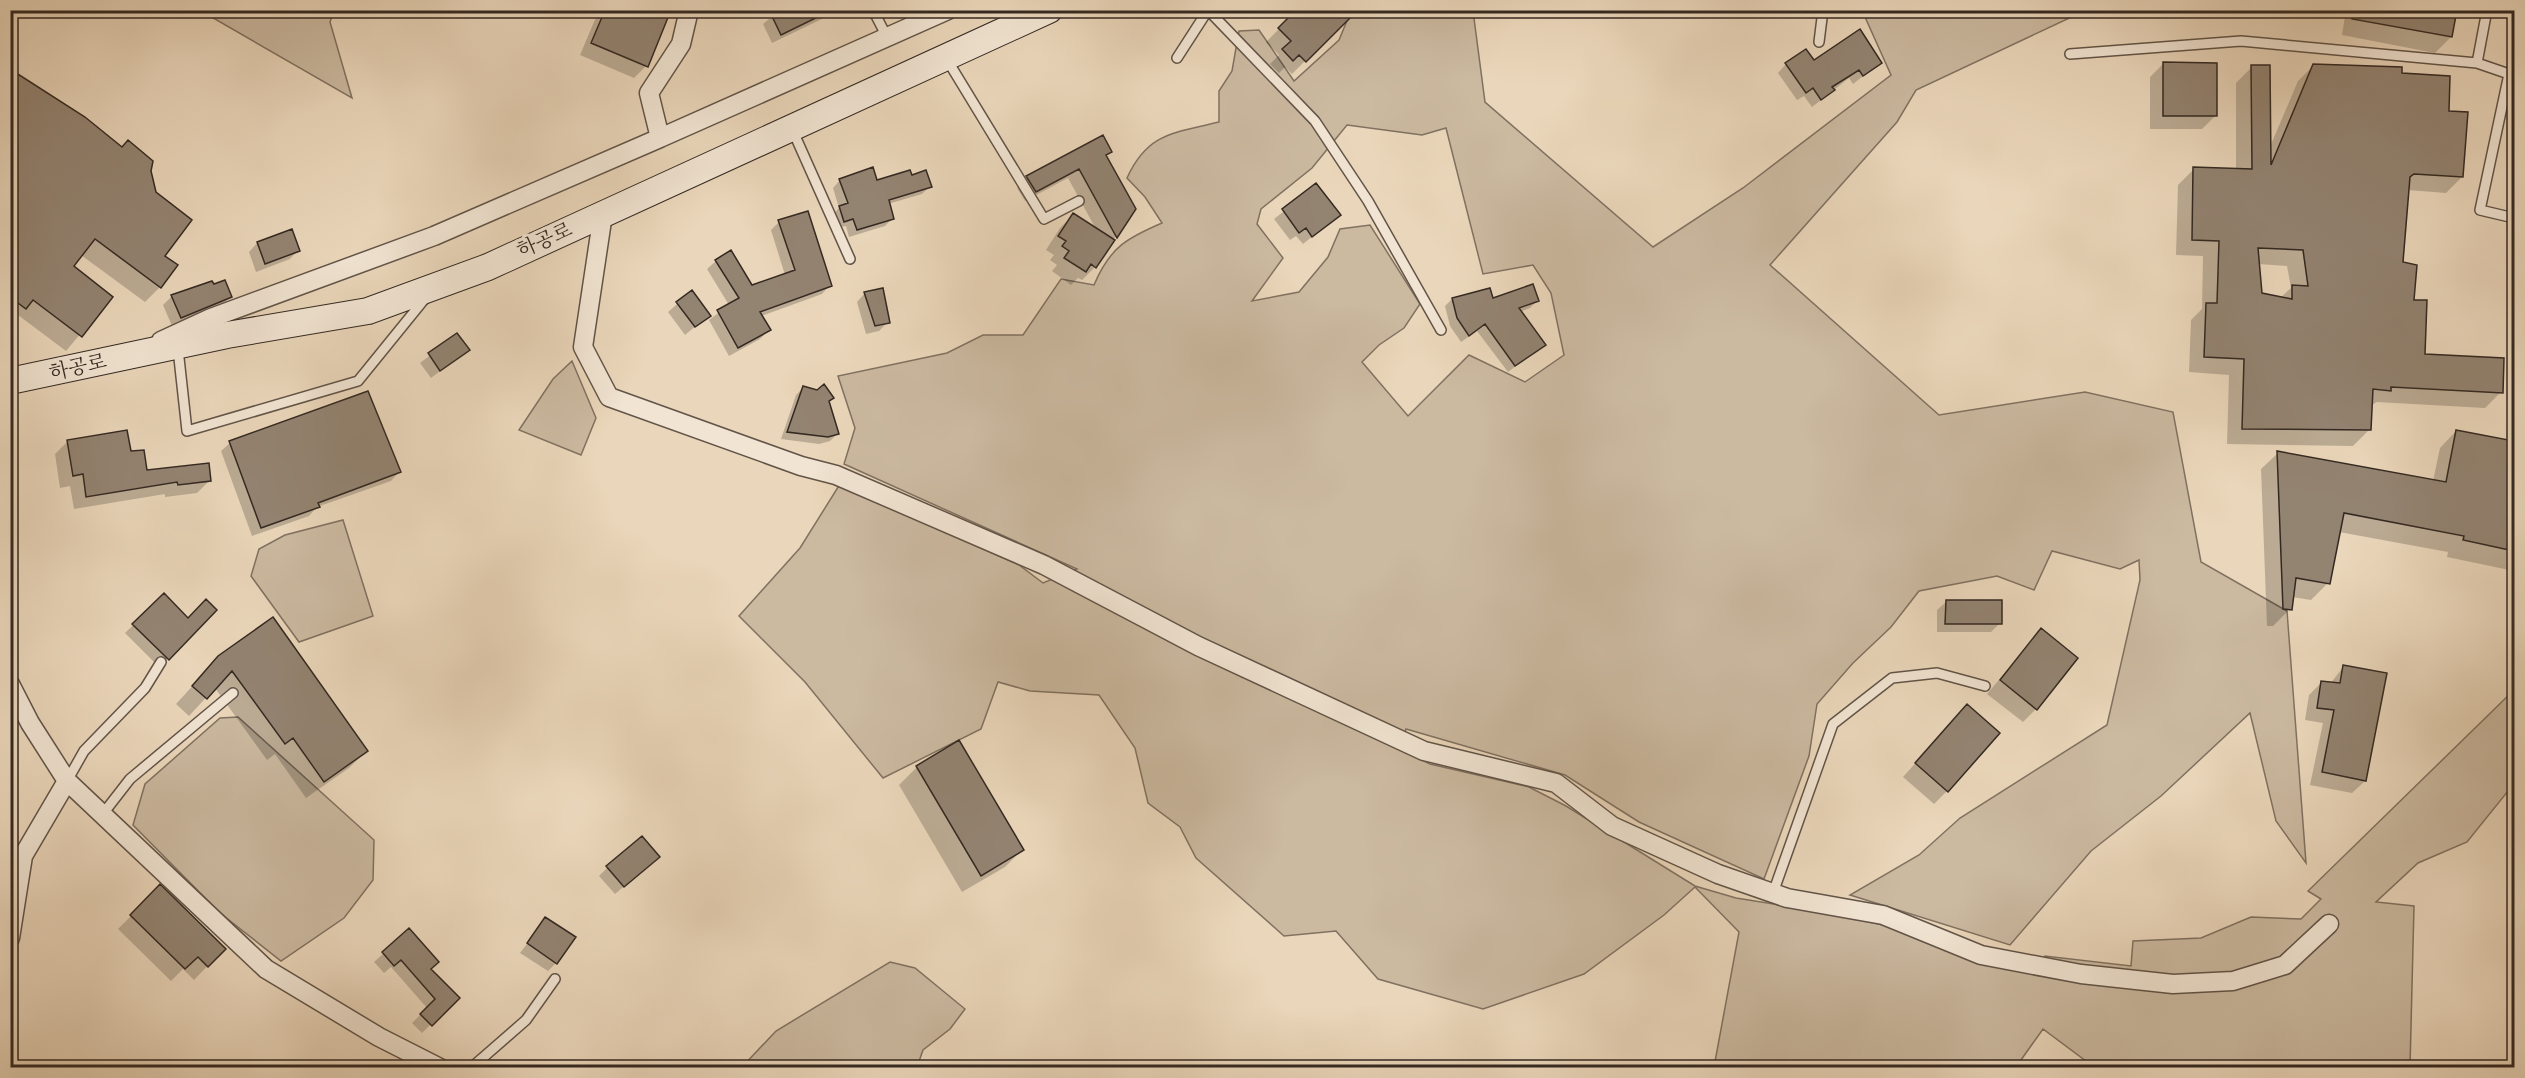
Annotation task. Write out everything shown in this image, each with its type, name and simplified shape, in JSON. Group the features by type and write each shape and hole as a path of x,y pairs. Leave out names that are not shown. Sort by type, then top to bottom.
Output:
{"main road":[{"name":"하공로","path":"10,381 178,346 369,311 488,267 1049,10"}],"street":[{"path":"660,138 649,93 681,44 689,10"},
{"path":"124,358 211,318 434,236 888,39 948,10"},
{"path":"603,214 583,346 609,397 801,466 846,479 1044,565 1198,646 1424,751 1556,783 1612,826 1718,874 1773,893 1883,915 1981,955 2081,974 2173,984 2233,981 2285,965 2329,924"},
{"path":"10,684 30,723 67,781 266,969 380,1037 440,1068"},
{"path":"10,938 23,856 67,781"}],"lane":[{"path":"873,10 888,39"},
{"path":"1177,58 1208,10 1315,121 1368,201 1441,330"},
{"path":"1819,42 1822,10"},
{"path":"2476,63 2487,10"},
{"path":"2070,54 2241,40 2476,63 2512,75 2480,210 2514,218"},
{"path":"946,58 1044,219 1079,201"},
{"path":"792,129 850,259"},
{"path":"178,346 187,431 358,381 435,286"},
{"path":"67,781 84,752 145,688 161,662"},
{"path":"1773,893 1833,724 1892,678 1937,673 1985,686"},
{"path":"102,815 130,779 233,693"},
{"path":"471,1068 526,1020 555,979"}],"shaded area":[{"path":"201,11 334,11 330,22 352,98"},
{"path":"1351,11 1473,11 1485,102 1653,247 1743,188 1891,75 1865,17 1874,11 2186,11 2080,13 1916,90 1897,122 1770,265 1939,415 2085,392 2173,412 2201,562 2287,611 2306,863 2276,821 2250,713 2161,796 2091,851 2010,945 1850,895 1919,855 1960,818 2107,725 2140,580 2139,560 2120,569 2052,551 2034,590 1997,576 1919,591 1891,627 1853,663 1817,704 1809,756 1764,879 1639,822 1565,775 1406,729 1400,749 1430,764 1529,787 1566,806 1695,886 1736,898 1824,912 1888,926 2040,976 2045,956 2131,966 2133,941 2201,938 2251,917 2301,919 2321,899 2308,891 2514,690 2514,788 2512,786 2467,842 2418,863 2376,902 2414,906 2410,1067 2094,1067 2043,1029 2016,1067 1714,1067 1739,932 1695,887 1664,915 1584,974 1483,1009 1378,979 1336,931 1284,936 1196,858 1180,827 1148,803 1135,748 1099,695 1030,691 998,682 981,729 883,778 805,682 739,616 800,548 840,484 1019,565 1043,583 1077,569 844,464 855,428 838,376 947,353 983,335 1023,335 1061,279 1094,285 1106,261 1121,245 1162,223 1145,197 1127,178 1144,151 1154,143 1176,132 1219,122 1219,91 1232,71 1239,31 1259,30 1294,81 1339,40","holes":["1347,125 1422,135 1446,128 1483,274 1533,265 1551,293 1564,355 1525,382 1469,355 1408,416 1362,362 1379,345 1404,328 1420,304 1370,225 1340,229 1328,257 1299,292 1252,301 1283,258 1257,224 1261,209 1312,168"]},
{"path":"2186,11 2248,11 2247,14"},
{"path":"572,361 596,418 581,455 519,430 553,379"},
{"path":"343,520 373,616 299,642 251,576 259,549 285,535"},
{"path":"238,717 374,840 373,880 344,918 281,961 220,913 133,825 145,784 220,718"},
{"path":"890,962 915,968 965,1009 950,1029 923,1050 917,1067 742,1067 776,1031"}],"building":[{"path":"605,10 671,10 648,67 591,43"},
{"path":"769,10 832,10 781,35"},
{"path":"1296,10 1358,10 1306,62 1299,55 1293,61 1282,49 1291,41 1278,28"},
{"path":"2353,10 2457,10 2452,37 2352,19"},
{"path":"1860,29 1882,63 1863,76 1859,70 1832,87 1835,90 1821,100 1813,88 1806,93 1785,63 1806,49 1814,60"},
{"path":"2163,62 2217,63 2217,116 2163,116"},
{"path":"2313,64 2402,67 2402,73 2450,76 2449,111 2468,112 2463,177 2414,174 2410,177 2403,262 2417,265 2414,300 2427,300 2425,354 2504,358 2503,393 2391,387 2391,391 2373,389 2371,430 2242,429 2244,359 2204,357 2206,303 2217,303 2219,241 2192,240 2193,167 2252,169 2251,65 2270,65 2271,165","holes":["2258,248 2303,250 2308,286 2292,285 2292,299 2262,293"]},
{"path":"10,69 85,117 122,147 128,140 153,161 151,171 156,192 192,220 165,256 178,265 161,288 95,239 74,266 113,297 82,337 33,300 26,309 10,297"},
{"path":"1103,135 1112,152 1106,155 1136,209 1117,238 1079,169 1036,192 1026,176"},
{"path":"873,167 877,180 910,170 912,175 926,170 932,187 889,200 894,219 857,230 853,219 844,222 839,206 848,203 839,179"},
{"path":"1316,183 1341,215 1312,237 1306,228 1299,233 1282,209"},
{"path":"808,211 832,286 760,312 771,330 738,348 717,310 739,298 715,260 731,250 752,285 795,270 778,220"},
{"path":"1073,213 1115,240 1096,268 1091,264 1086,272 1064,258 1069,251 1062,246 1066,241 1058,236"},
{"path":"292,229 300,251 265,264 257,242"},
{"path":"225,280 232,297 181,318 171,295 212,281 214,284"},
{"path":"1533,284 1539,301 1519,308 1546,345 1515,366 1485,324 1469,336 1457,318 1452,298 1490,288 1493,298"},
{"path":"883,288 890,323 875,326 864,292"},
{"path":"692,290 711,316 695,327 676,302"},
{"path":"457,333 470,350 440,371 428,353"},
{"path":"824,384 834,398 829,401 839,434 828,437 787,432 803,386 817,390"},
{"path":"368,391 401,472 318,503 320,507 261,528 229,441"},
{"path":"127,430 131,451 144,450 147,470 209,463 211,481 178,485 177,482 86,497 83,474 73,476 67,440"},
{"path":"2456,430 2514,441 2514,551 2463,540 2464,536 2344,513 2330,584 2296,578 2292,610 2283,609 2277,451 2446,482"},
{"path":"164,593 188,618 206,599 217,610 169,660 132,624"},
{"path":"1946,600 2002,600 2002,624 1945,624"},
{"path":"273,617 368,751 324,782 293,738 285,744 232,671 207,699 192,686 218,656"},
{"path":"2041,628 2078,658 2037,710 2000,680"},
{"path":"2343,665 2387,673 2366,781 2322,772 2334,710 2317,708 2321,681 2340,683"},
{"path":"1967,704 2000,733 1948,792 1915,763"},
{"path":"959,740 1024,850 981,876 916,766"},
{"path":"642,836 660,857 624,887 606,866"},
{"path":"160,884 226,949 208,967 198,957 185,969 130,915"},
{"path":"545,917 576,937 557,964 527,943"},
{"path":"409,928 439,962 431,969 460,998 432,1026 420,1014 435,999 401,960 394,966 382,952"}]}
